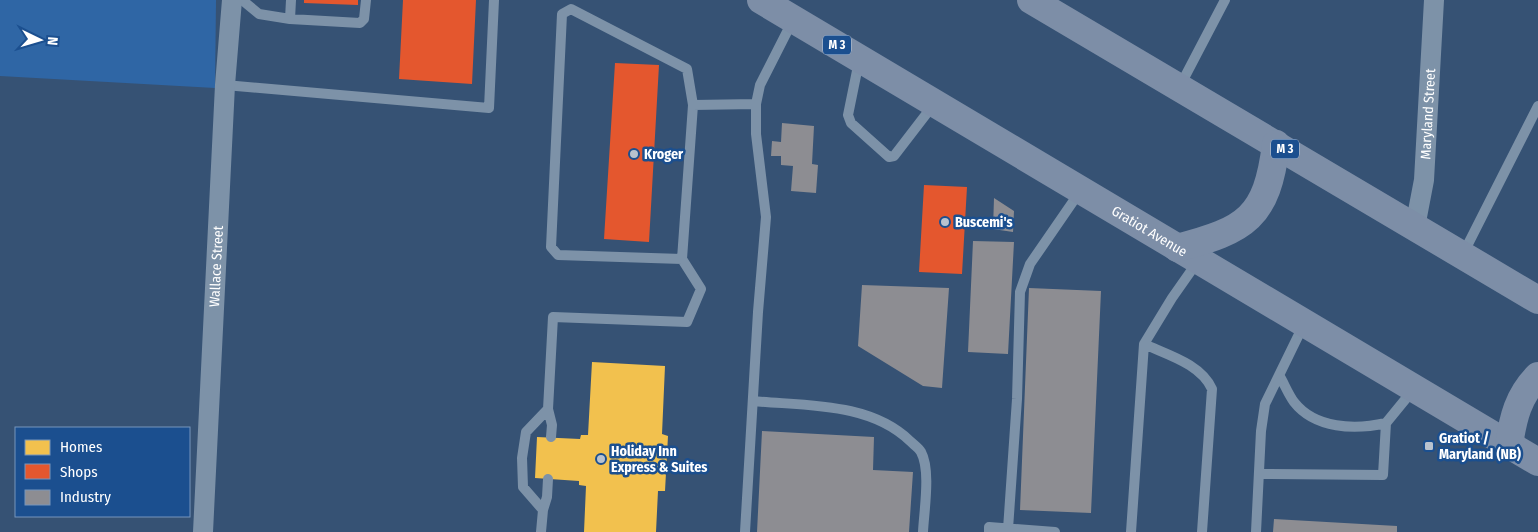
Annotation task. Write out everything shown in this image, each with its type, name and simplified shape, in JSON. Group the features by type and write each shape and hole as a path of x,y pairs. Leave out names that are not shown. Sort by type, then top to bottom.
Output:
{"main road":[{"name":"Gratiot Avenue","path":"761,0 1538,462"},
{"name":"M 3","path":"1042,3 1179,87 1538,300"},
{"path":"1188,254 1209,239 1235,227 1252,214 1266,196 1272,174 1276,144"},
{"path":"1508,445 1516,407 1525,389 1538,376"}],"street":[{"name":"Wallace Street","path":"203,532 225,85 232,0"},
{"name":"Maryland Street","path":"1416,227 1424,180 1434,0"}],"lane":[{"path":"242,0 259,14 290,19 360,23 366,11 366,0"},
{"path":"290,19 291,0"},
{"path":"225,85 489,108 494,0"},
{"path":"1179,87 1225,0"},
{"path":"551,437 552,426 548,409 553,317 687,322 701,289 682,259 692,104 687,69 571,10 562,14 551,247 558,255 682,259"},
{"path":"745,532 766,217 756,134 756,104 760,85 794,20"},
{"path":"860,59 848,115 851,124 889,157 894,156 935,104"},
{"path":"692,104 756,104"},
{"path":"1462,255 1538,106"},
{"path":"1008,529 1017,399 1020,292 1030,264 1081,190"},
{"path":"1131,532 1144,344 1172,298 1188,254"},
{"path":"1256,532 1265,404 1305,323"},
{"path":"1144,344 1194,368 1206,377 1212,390 1202,532"},
{"path":"1280,375 1293,401 1308,416 1336,426 1366,427 1386,423"},
{"path":"1259,474 1383,475 1386,423 1415,389"},
{"path":"753,401 849,411 882,421 904,436 921,452 926,471 923,532"},
{"path":"542,510 523,487 522,458 526,432 548,409"},
{"path":"541,532 542,510 547,497 548,479"},
{"path":"989,532 990,528 1056,532"}],"shaded area":[{"path":"0,0 216,0 215,88 0,76"}],"building: Homes":[{"name":"Holiday Inn Express & Suites","path":"592,362 665,366 662,434 668,436 665,491 658,491 656,532 584,532 586,486 579,485 579,481 535,478 537,437 580,439 581,435 588,435"}],"building: Shops":[{"path":"304,0 358,0 358,5 304,3"},
{"path":"403,0 476,0 472,84 399,79"},
{"path":"615,63 659,65 649,242 604,239"},
{"path":"924,185 967,187 962,274 919,272"}],"building: Industry":[{"path":"782,123 814,126 812,164 818,165 816,193 791,191 793,166 781,165 781,156 771,156 772,141 781,142"},
{"path":"994,198 1014,211 1013,232 993,229"},
{"path":"973,241 1014,242 1008,354 968,352"},
{"path":"862,285 949,288 942,388 923,386 858,346"},
{"path":"1029,288 1101,291 1091,513 1020,510"},
{"path":"762,431 874,437 873,470 913,472 909,532 757,532"},
{"path":"1274,519 1397,526 1397,532 1273,532"}],"place":[{"name":"Kroger","path":"634,154"},
{"name":"Buscemi's","path":"945,222"},
{"name":"Gratiot / Maryland (NB)","path":"1429,446"},
{"name":"Holiday Inn Express & Suites","path":"601,459"}]}
